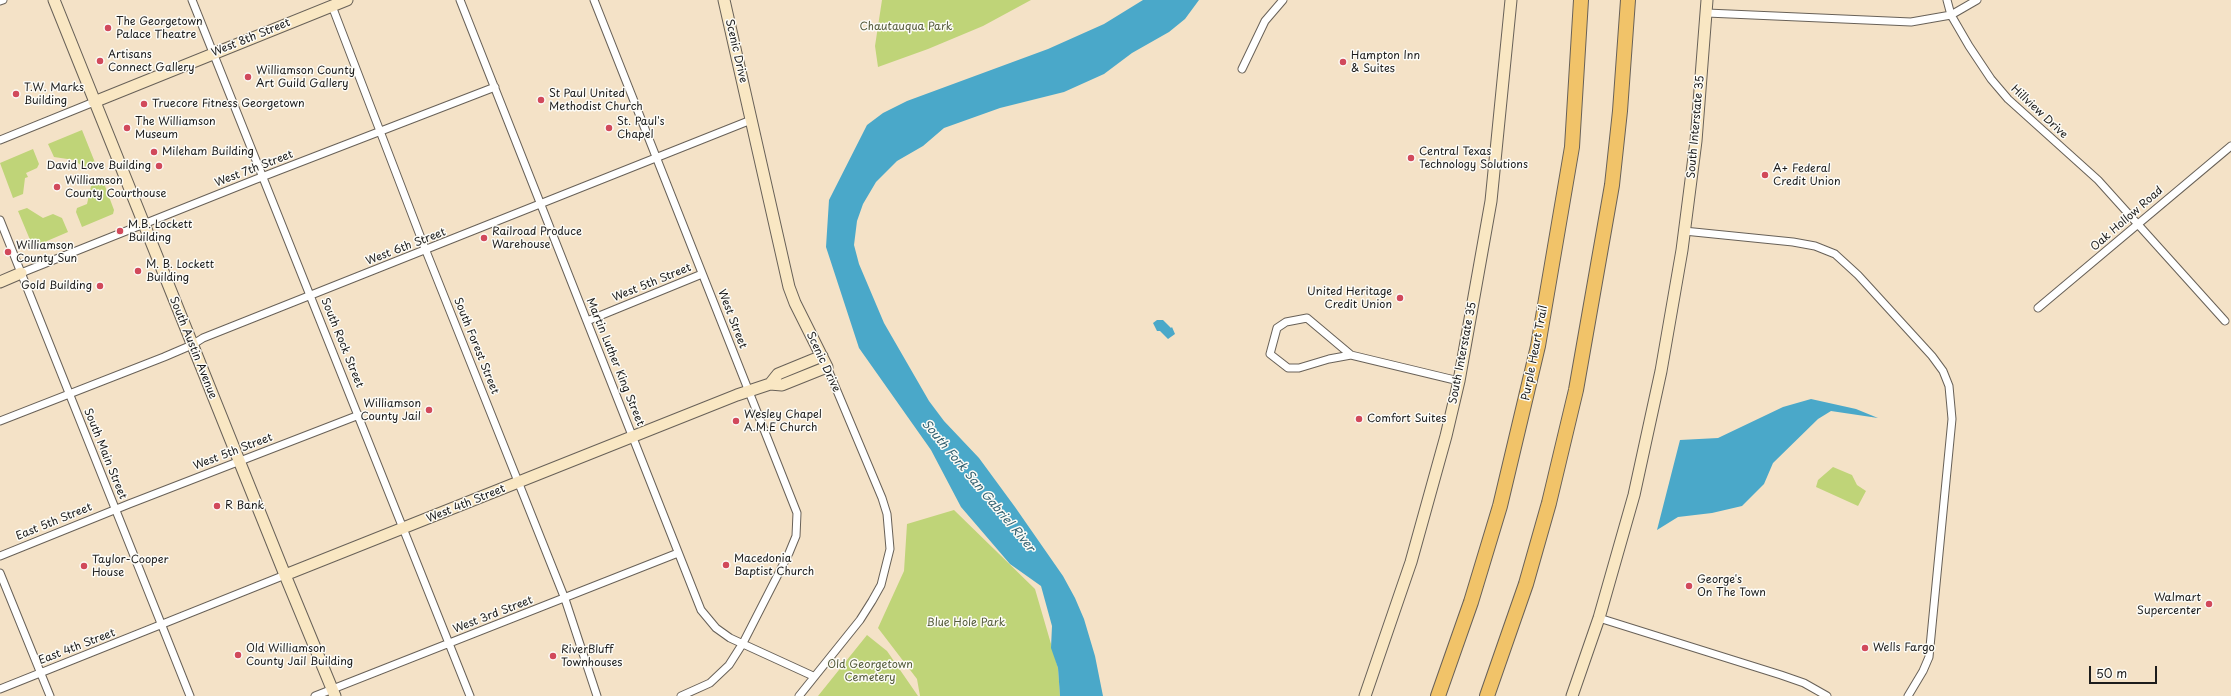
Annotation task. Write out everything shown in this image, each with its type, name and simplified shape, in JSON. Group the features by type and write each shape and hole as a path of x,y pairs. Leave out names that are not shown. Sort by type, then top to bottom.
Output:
{"highway":[{"name":"Purple Heart Trail","path":"1438,696 1471,602 1500,506 1538,346 1572,147 1581,0"},
{"path":"1487,696 1526,584 1549,503 1576,390 1612,185 1620,111 1628,0"}],"main road":[{"name":"South Austin Avenue","path":"54,0 143,224 240,461 284,575 334,692"},
{"name":"West 8th Street","path":"94,102 347,0"},
{"name":"Scenic Drive","path":"724,0 789,286 795,303 827,367"},
{"name":"South Interstate 35","path":"1365,696 1413,555 1446,436 1458,381 1491,201 1511,0"},
{"name":"South Interstate 35","path":"1572,696 1599,618 1634,495 1661,371 1684,231 1696,141 1707,0"},
{"path":"0,282 21,273"},
{"name":"West 4th Street","path":"770,384 778,374 822,356"},
{"name":"West 4th Street","path":"284,575 518,483 737,394 748,392 770,384 782,385 827,367"}],"street":[{"name":"South Rock Street","path":"192,0 470,696"},
{"name":"Martin Luther King Street","path":"460,0 701,610 716,628 730,638 813,676"},
{"name":"West Street","path":"594,0 748,392 793,499 798,524 796,536 789,552 743,643 729,665 720,675 698,690 681,696"},
{"path":"1242,69 1265,21 1284,0"},
{"name":"Hillview Drive","path":"1947,0 1951,16 1991,79 2008,99 2098,180 2225,321"},
{"path":"1707,13 1911,22 1928,21 1951,16 1978,0"},
{"name":"South Forest Street","path":"332,6 426,251 565,599 597,696"},
{"name":"West 7th Street","path":"21,273 262,176 381,133 495,87"},
{"name":"West 8th Street","path":"0,140 94,102"},
{"name":"West 6th Street","path":"0,421 192,345 203,338 426,251 751,120"},
{"name":"Oak Hollow Road","path":"2038,308 2231,146"},
{"name":"South Main Street","path":"0,220 190,696"},
{"path":"1684,231 1800,243 1815,246 1836,254 1858,275 1932,356 1943,371 1949,386 1952,419 1929,657 1923,672 1908,696"},
{"name":"West 5th Street","path":"587,321 702,274"},
{"path":"1351,355 1307,318 1286,322 1277,328 1270,354 1288,368 1298,368 1329,359 1351,355 1458,381"},
{"name":"Scenic Drive","path":"799,696 813,676 860,620 872,601 881,584 890,549 887,514 882,498 827,367"},
{"name":"West 5th Street","path":"116,509 359,415"},
{"name":"East 5th Street","path":"0,556 116,509"},
{"name":"West 3rd Street","path":"315,696 334,692 449,643 565,599 678,553"},
{"path":"0,574 50,696"},
{"name":"West 4th Street","path":"162,625 284,575"},
{"path":"1599,618 1781,675 1804,683 1827,696"},
{"name":"East 4th Street","path":"0,689 162,625"}],"green space":[{"name":"Chautauqua Park","path":"882,0 1031,0 983,26 928,49 878,67 875,46"},
{"path":"82,130 96,165 86,169 74,160 54,157 48,144"},
{"path":"33,149 39,164 37,168 26,173 28,177 25,178 23,194 13,198 0,163"},
{"path":"102,178 114,210 113,214 82,227 76,212 77,208 87,204 92,182"},
{"path":"27,208 43,218 53,214 62,218 68,232 33,247 18,211"},
{"path":"1833,467 1852,475 1857,485 1866,491 1858,506 1816,487 1818,480"},
{"name":"Blue Hole Park","path":"954,510 1035,589 1058,668 1060,696 920,696 917,679 878,628 904,571 907,524"},
{"name":"Old Georgetown Cemetery","path":"867,635 887,651 918,696 818,696"}],"water":[{"name":"South Fork San Gabriel River","path":"1143,0 1199,0 1185,19 1169,32 1132,53 1104,74 1064,92 1000,108 944,128 923,146 897,161 876,182 863,204 857,221 854,245 859,264 884,323 929,401 944,421 979,458 1063,576 1075,598 1084,619 1095,656 1103,696 1060,696 1058,668 1051,648 1052,626 1041,586 1010,564 961,507 931,450 859,348 826,247 829,200 867,125 883,113 907,101 1048,49 1104,24"},
{"path":"1157,320 1163,320 1171,328 1172,327 1175,334 1168,339 1160,331 1157,331 1153,323"},
{"path":"1811,399 1856,409 1878,418 1831,411 1818,419 1773,463 1764,484 1742,506 1712,513 1678,517 1657,530 1680,440 1718,438 1783,407"}],"place":[{"name":"The Georgetown Palace Theatre","path":"108,28"},
{"name":"Artisans Connect Gallery","path":"100,61"},
{"name":"Hampton Inn & Suites","path":"1343,62"},
{"name":"Williamson County Art Guild Gallery","path":"248,77"},
{"name":"T.W. Marks Building","path":"16,94"},
{"name":"St Paul United Methodist Church","path":"541,100"},
{"name":"Truecore Fitness Georgetown","path":"144,104"},
{"name":"The Williamson Museum","path":"127,128"},
{"name":"St. Paul's Chapel","path":"609,128"},
{"name":"Mileham Building","path":"154,152"},
{"name":"Central Texas Technology Solutions","path":"1411,158"},
{"name":"David Love Building","path":"159,166"},
{"name":"A+ Federal Credit Union","path":"1765,175"},
{"name":"Williamson County Courthouse","path":"57,187"},
{"name":"M.B. Lockett Building","path":"120,231"},
{"name":"Railroad Produce Warehouse","path":"484,238"},
{"name":"Williamson County Sun","path":"8,252"},
{"name":"M. B. Lockett Building","path":"138,271"},
{"name":"Gold Building","path":"100,286"},
{"name":"United Heritage Credit Union","path":"1400,298"},
{"name":"Williamson County Jail","path":"429,410"},
{"name":"Comfort Suites","path":"1359,419"},
{"name":"Wesley Chapel A.M.E Church","path":"736,421"},
{"name":"R Bank","path":"217,506"},
{"name":"Macedonia Baptist Church","path":"726,565"},
{"name":"Taylor-Cooper House","path":"84,566"},
{"name":"George's On The Town","path":"1689,586"},
{"name":"Walmart Supercenter","path":"2209,604"},
{"name":"Wells Fargo","path":"1865,648"},
{"name":"Old Williamson County Jail Building","path":"238,655"},
{"name":"RiverBluff Townhouses","path":"553,656"}]}
